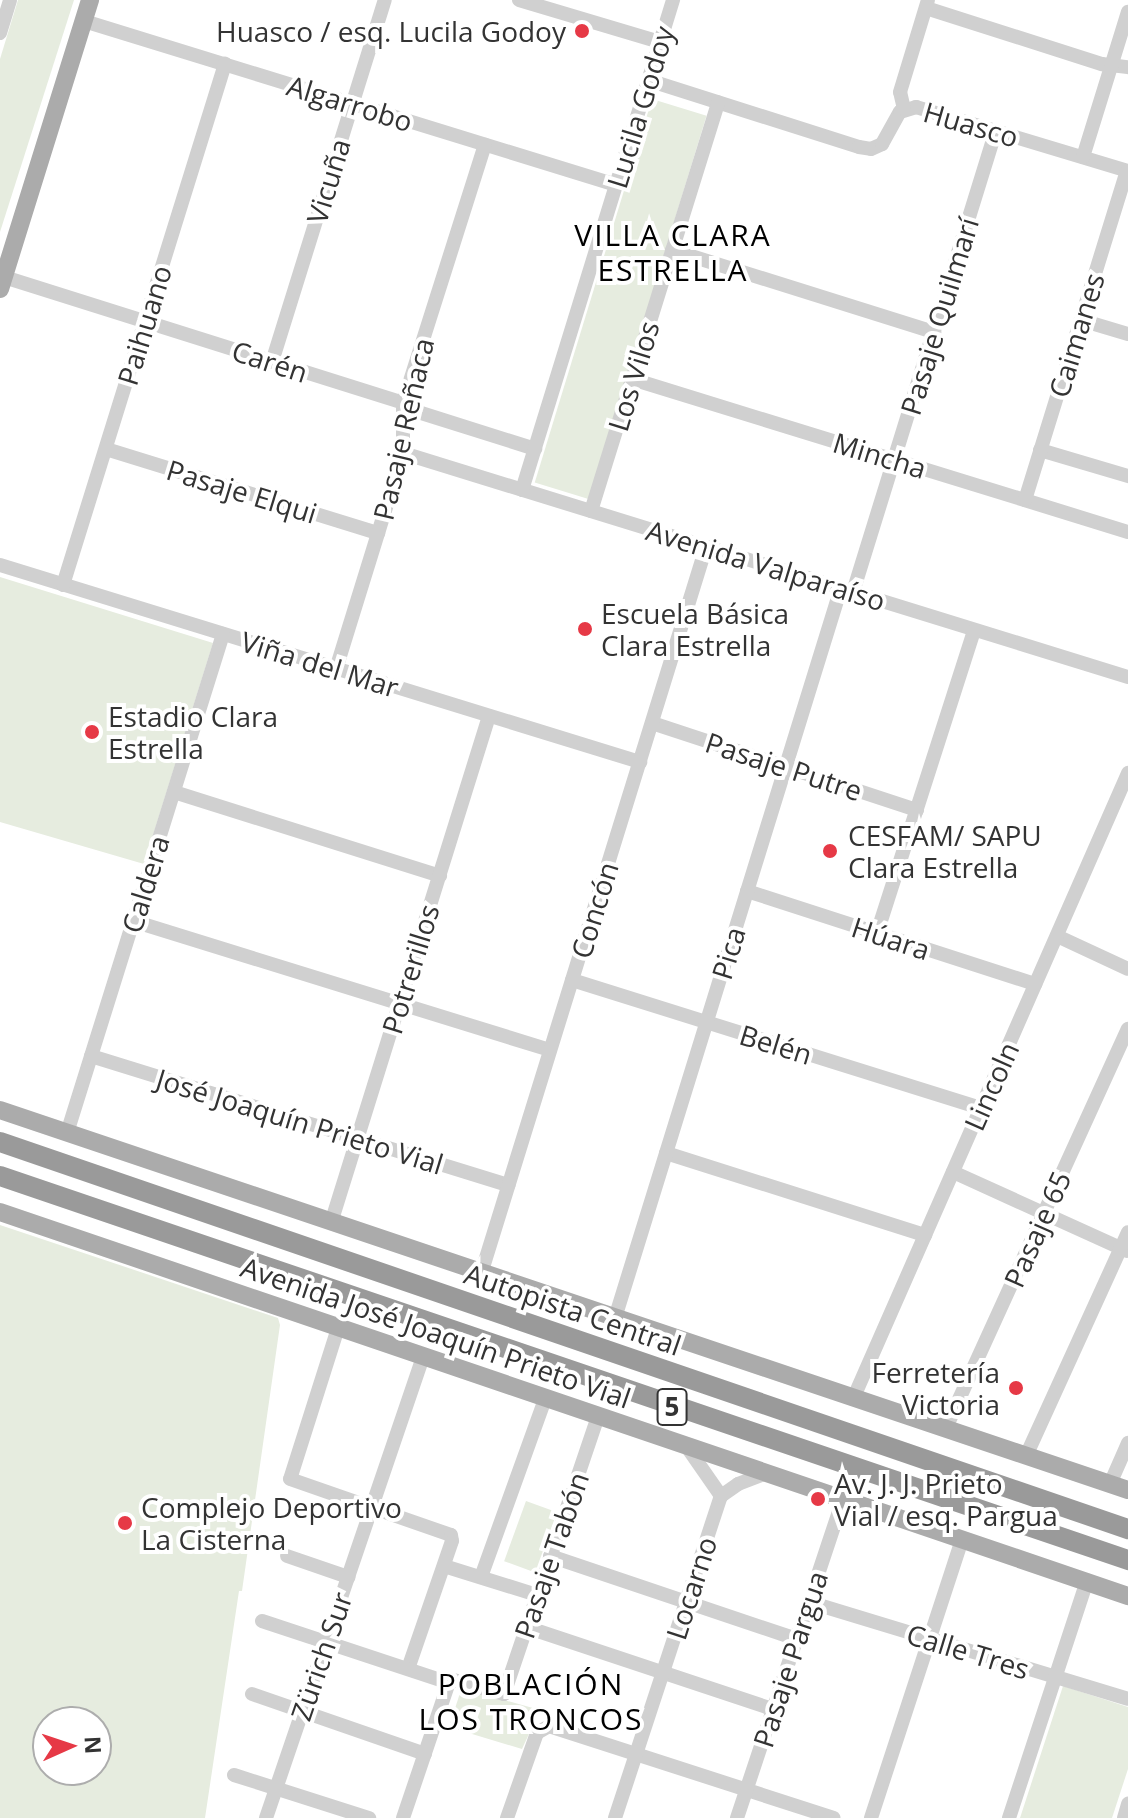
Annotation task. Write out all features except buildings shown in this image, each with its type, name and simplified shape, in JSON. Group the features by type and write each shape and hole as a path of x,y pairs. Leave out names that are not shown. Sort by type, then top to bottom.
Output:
{"highway":[{"name":"Autopista Central","path":"0,1142 1128,1529"},
{"name":"5","path":"0,1176 1128,1560"}],"main road":[{"path":"1,282 90,0"},
{"path":"0,1110 1128,1490"},
{"name":"Avenida José Joaquín Prieto Vial","path":"0,1212 1128,1596"}],"street":[{"name":"Vicuña","path":"272,362 385,0"},
{"path":"519,0 660,42"},
{"name":"Lucila Godoy","path":"522,490 673,0"},
{"path":"0,33 6,1"},
{"path":"904,109 899,97 927,4 1112,65 1128,67"},
{"path":"1083,157 1128,12"},
{"name":"Algarrobo","path":"84,21 616,185"},
{"name":"Paihuano","path":"63,585 225,64"},
{"name":"Huasco","path":"648,80 866,149 886,140 904,109 922,107 1127,171"},
{"name":"Los Vilos","path":"591,511 718,102"},
{"name":"Pasaje Quilmarí","path":"847,590 894,459 996,131"},
{"name":"Pasaje Reñaca","path":"336,669 403,453 403,403 485,145"},
{"name":"Caimanes","path":"1025,500 1127,171"},
{"path":"672,250 934,332"},
{"name":"Carén","path":"1,282 145,322 403,403 418,412 535,449"},
{"path":"1081,320 1128,334"},
{"name":"Mincha","path":"632,379 1128,532"},
{"name":"Pasaje Elqui","path":"106,449 378,533"},
{"path":"1040,450 1128,476"},
{"name":"Avenida Valparaíso","path":"403,453 1128,677"},
{"name":"Concón","path":"481,1274 706,547"},
{"name":"Viña del Mar","path":"0,565 640,762"},
{"name":"Pica","path":"615,1318 786,767 847,590"},
{"path":"877,933 974,630"},
{"name":"Caldera","path":"67,1133 223,634"},
{"name":"Potrerillos","path":"331,1223 489,716"},
{"name":"Pasaje Putre","path":"652,723 917,810"},
{"name":"Lincoln","path":"853,1399 1128,773"},
{"path":"174,792 440,876"},
{"name":"Húara","path":"747,891 1035,984"},
{"path":"133,921 550,1050"},
{"path":"1057,936 1128,969"},
{"name":"Belén","path":"572,980 981,1108"},
{"name":"Pasaje 65","path":"945,1430 1128,1029"},
{"name":"José Joaquín Prieto Vial","path":"91,1056 509,1185"},
{"path":"666,1153 925,1235"},
{"path":"953,1172 1124,1249"},
{"path":"1026,1456 1124,1249 1128,1232"},
{"path":"338,1328 290,1479 451,1535 444,1566 408,1669"},
{"name":"Zürich Sur","path":"266,1818 423,1357"},
{"path":"481,1577 545,1399"},
{"name":"Pasaje Tabón","path":"450,1681 504,1694 598,1416"},
{"path":"1110,1484 1128,1443"},
{"path":"685,1445 707,1471 721,1496 738,1484 766,1473"},
{"name":"Locarno","path":"615,1818 721,1496"},
{"name":"Pasaje Pargua","path":"737,1818 843,1499"},
{"path":"871,1818 962,1539"},
{"path":"287,1556 348,1577"},
{"path":"550,1556 797,1639"},
{"path":"444,1566 537,1595"},
{"path":"1009,1818 1087,1581"},
{"name":"Calle Tres","path":"809,1602 1128,1699"},
{"path":"262,1621 450,1681 403,1818"},
{"path":"526,1627 773,1709"},
{"path":"252,1694 425,1754"},
{"path":"507,1818 537,1733 549,1726 637,1751 747,1791 834,1818"},
{"path":"234,1775 363,1817"},
{"path":"1124,1818 1128,1804"}],"shaded area":[{"path":"18,0 74,0 0,232 0,59"},
{"path":"652,99 707,116 589,499 535,482"},
{"name":"Estadio Clara Estrella","path":"0,577 213,643 144,864 0,822"},
{"name":"Complejo Deportivo La Cisterna","path":"0,1225 278,1318 280,1325 242,1591 239,1591 205,1818 0,1818"},
{"path":"526,1501 557,1512 535,1572 504,1561"},
{"path":"1063,1686 1128,1707 1128,1769 1112,1818 1020,1818"},
{"path":"468,1690 540,1710 522,1749 449,1727 460,1693"}],"place":[{"name":"Huasco / esq. Lucila Godoy","path":"582,31"},
{"name":"Escuela Básica Clara Estrella","path":"585,629"},
{"name":"Estadio Clara Estrella","path":"92,732"},
{"name":"CESFAM/ SAPU Clara Estrella","path":"830,851"},
{"name":"Ferretería Victoria","path":"1016,1388"},
{"name":"Av. J. J. Prieto Vial / esq. Pargua","path":"818,1499"},
{"name":"Complejo Deportivo La Cisterna","path":"125,1523"}],"district":[{"name":"VILLA CLARA ESTRELLA","path":"673,252"},
{"name":"POBLACIÓN LOS TRONCOS","path":"531,1701"}]}
